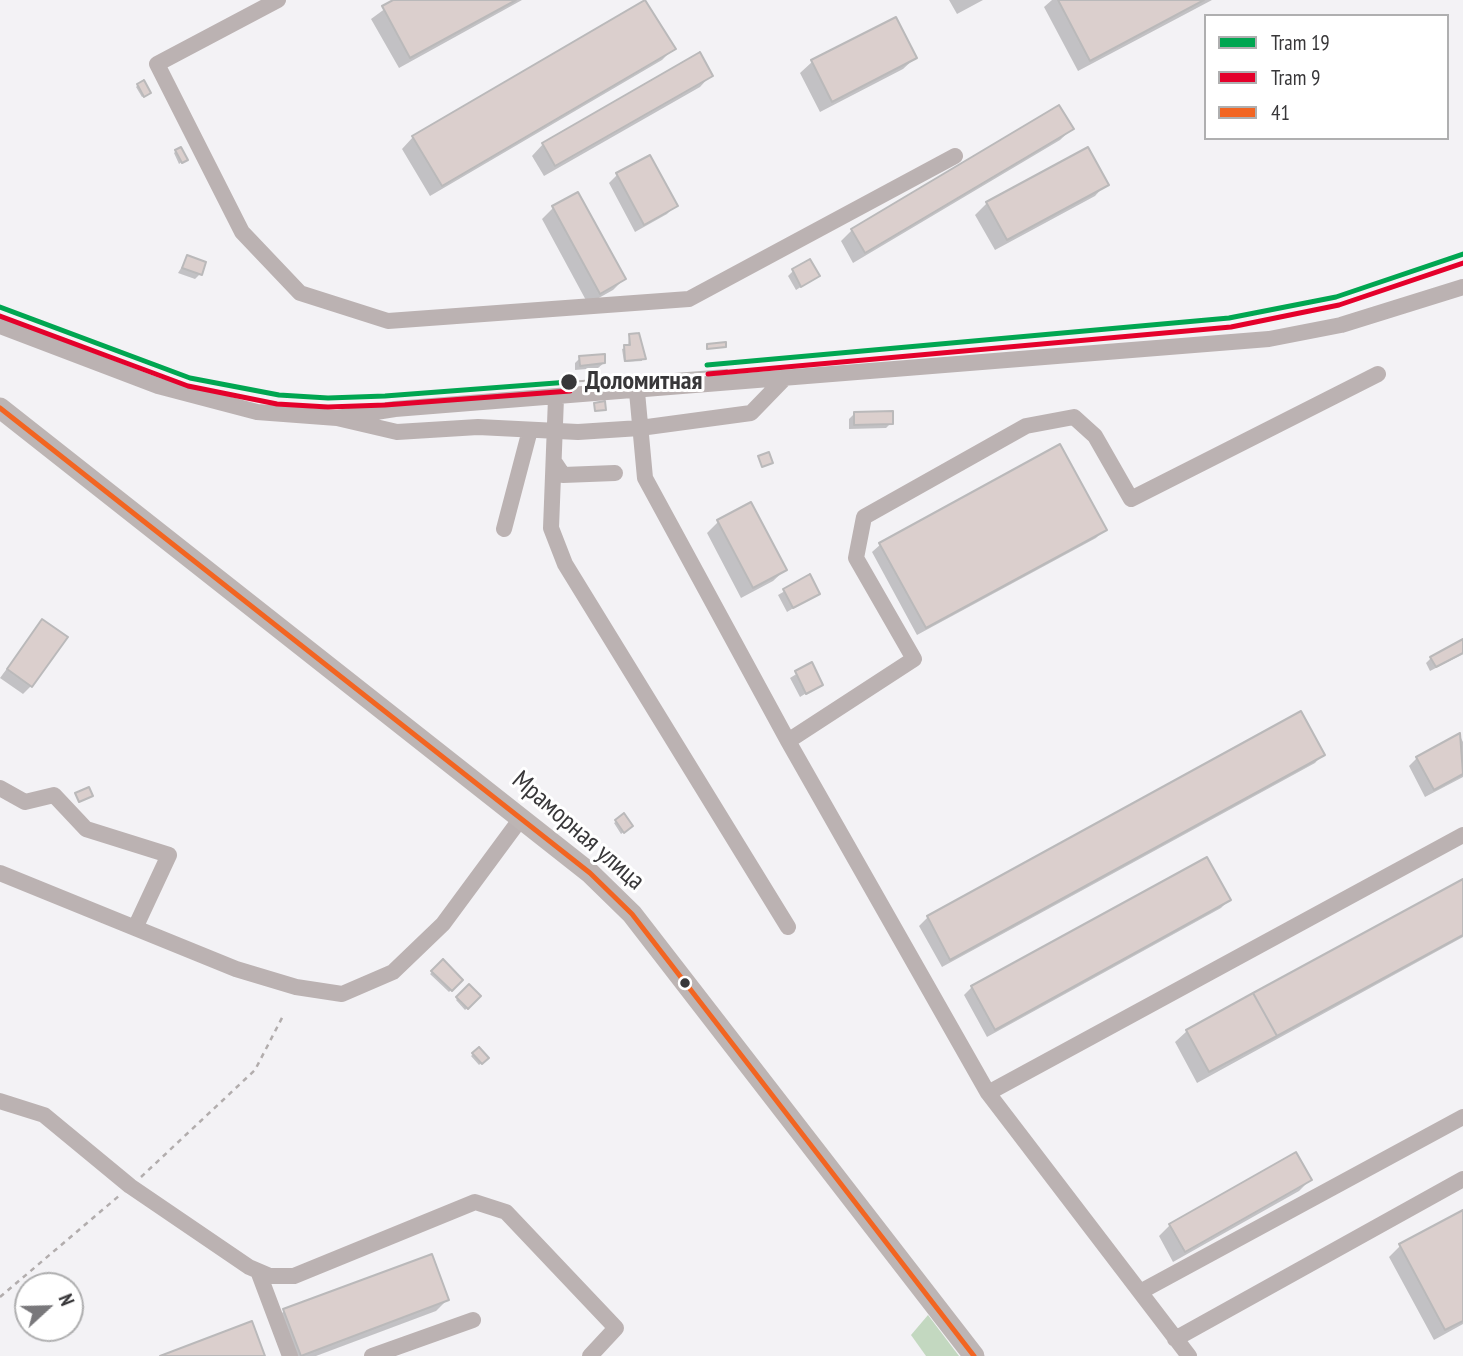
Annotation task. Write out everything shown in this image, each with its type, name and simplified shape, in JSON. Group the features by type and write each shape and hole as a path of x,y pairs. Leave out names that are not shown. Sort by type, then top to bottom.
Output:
{"main road":[{"name":"Мраморная улица","path":"0,408 523,817 590,873 632,914 974,1356"}],"street":[{"path":"278,0 157,64 242,232 300,293 388,321 689,299 955,156"},
{"path":"337,418 395,409 637,392 1269,338 1341,325 1463,287"},
{"path":"0,327 158,386 257,412 337,418 397,432 478,427 557,431 640,428 751,413 783,380"},
{"path":"788,741 914,659 856,558 864,517 1026,426 1074,417 1095,436 1131,499 1378,374"},
{"path":"637,392 645,478 788,741 988,1093 1189,1356"},
{"path":"556,398 557,431 551,528 565,564 788,927"},
{"path":"504,529 530,430"},
{"path":"555,463 563,475 615,473"},
{"path":"0,788 25,802 54,795 86,829 169,855 135,928"},
{"path":"0,873 236,969 296,987 342,994 393,972 443,924 523,817"},
{"path":"988,1093 1463,835"},
{"path":"0,1101 44,1115 130,1186 258,1271 270,1276 294,1276 475,1202 506,1212 616,1328 590,1356"},
{"path":"1140,1292 1463,1117"},
{"path":"1175,1339 1463,1179"},
{"path":"258,1271 290,1356"},
{"path":"372,1356 473,1320"}],"path":[{"path":"0,1297 130,1186 255,1070 284,1014"}],"green space":[{"path":"928,1315 959,1356 926,1356 911,1335"}],"building":[{"path":"393,0 516,0 410,58 382,6"},
{"path":"645,0 676,49 442,186 412,136"},
{"path":"1058,0 1204,0 1090,61"},
{"path":"896,17 917,58 832,102 811,60"},
{"path":"700,52 713,76 555,166 542,143"},
{"path":"144,80 151,93 144,97 137,84"},
{"path":"1059,105 1074,129 865,253 851,229"},
{"path":"181,147 188,160 182,163 175,150"},
{"path":"1088,147 1109,185 1007,240 986,202"},
{"path":"650,155 678,206 644,225 616,173"},
{"path":"578,192 626,279 600,294 552,206"},
{"path":"187,255 206,262 202,275 182,268"},
{"path":"810,259 820,276 801,287 792,269"},
{"path":"639,333 646,359 625,361 624,345 630,345 629,334"},
{"path":"726,342 726,347 707,349 707,344"},
{"path":"605,354 605,363 580,366 579,356"},
{"path":"605,401 606,410 595,411 594,403"},
{"path":"893,411 893,424 854,425 854,412"},
{"path":"1060,444 1107,530 926,628 879,543"},
{"path":"769,452 773,463 762,467 758,456"},
{"path":"751,502 787,570 753,588 717,520"},
{"path":"810,574 820,594 793,608 783,589"},
{"path":"42,619 68,637 32,687 7,669"},
{"path":"1463,639 1463,653 1436,667 1430,657"},
{"path":"812,662 823,685 806,694 795,671"},
{"path":"1301,711 1325,755 950,960 927,916"},
{"path":"1460,733 1463,774 1434,790 1416,757"},
{"path":"89,787 93,796 79,802 75,793"},
{"path":"624,813 633,826 624,833 615,820"},
{"path":"1207,857 1231,900 995,1030 971,986"},
{"path":"1463,879 1463,935 1277,1036 1253,993"},
{"path":"443,959 463,980 452,991 431,971"},
{"path":"469,984 481,996 468,1009 456,997"},
{"path":"1253,993 1277,1036 1209,1072 1186,1030"},
{"path":"479,1047 489,1058 482,1064 472,1053"},
{"path":"1296,1152 1312,1180 1185,1252 1169,1224"},
{"path":"1463,1210 1463,1321 1445,1330 1399,1244"},
{"path":"432,1254 449,1300 301,1356 283,1309"},
{"path":"252,1321 265,1356 160,1356"}],"tram line":[{"name":"19","path":"707,365 1229,318 1336,297 1463,254"},
{"name":"9","path":"708,374 1231,327 1339,305 1463,263"},
{"name":"19","path":"0,307 190,378 279,395 328,398 385,396 569,382"},
{"name":"9","path":"0,316 188,386 277,404 328,407 385,405 570,391"},
{"path":"569,382 727,370"}],"transit line":[{"name":"41","path":"0,408 590,873 632,914 974,1356"}],"place":[{"name":"Доломитная","path":"569,382"}]}
